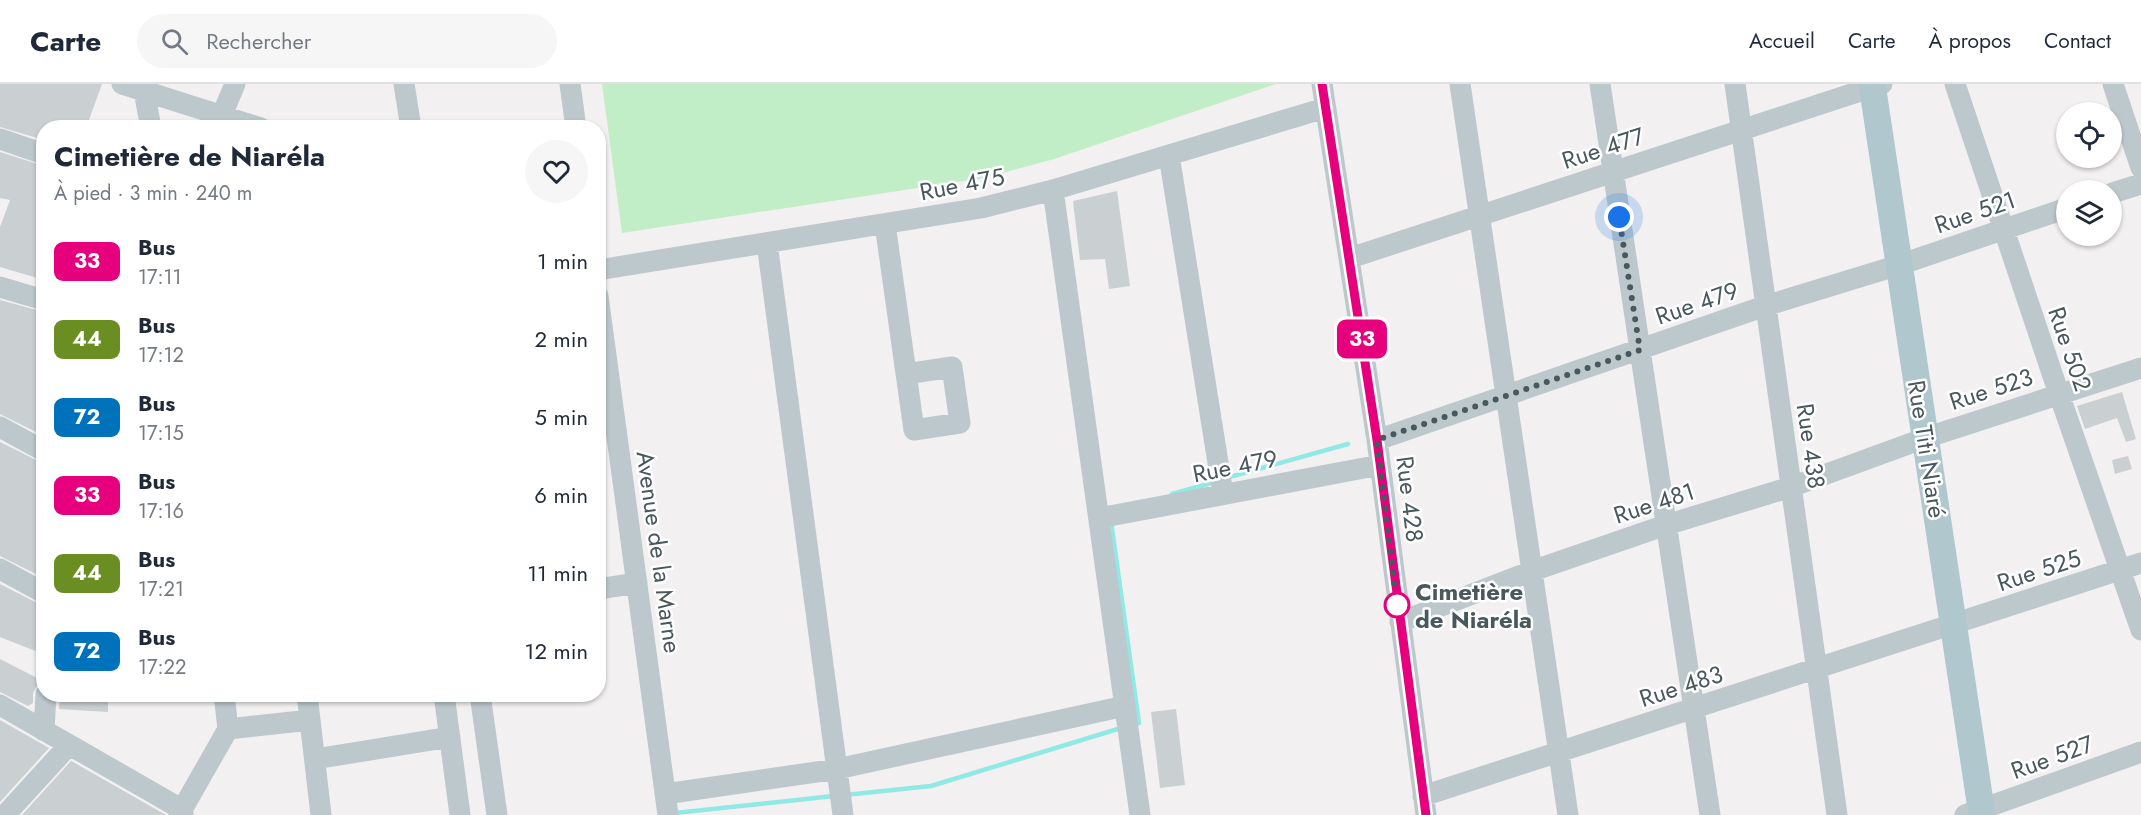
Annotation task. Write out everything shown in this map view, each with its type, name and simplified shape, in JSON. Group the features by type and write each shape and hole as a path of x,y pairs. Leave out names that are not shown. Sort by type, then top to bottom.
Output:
{"main road":[{"name":"Rue Titi Niaré","path":"1876,85 1899,265 1954,625 1976,813"}],"street":[{"path":"122,84 237,120"},
{"path":"222,115 235,84"},
{"path":"404,84 410,120"},
{"path":"570,84 575,120"},
{"name":"Rue 428","path":"1322,84 1377,440 1425,805"},
{"path":"1460,84 1568,815"},
{"path":"1600,84 1710,815"},
{"name":"Rue 438","path":"1735,84 1837,815"},
{"name":"Rue 502","path":"1955,84 2058,394 2141,630"},
{"path":"2113,84 2141,168"},
{"name":"Rue 477","path":"1350,258 1876,85"},
{"path":"144,91 149,120"},
{"name":"Rue 475","path":"606,269 981,208 1053,190 1325,108"},
{"path":"0,139 36,151"},
{"path":"1169,155 1223,494"},
{"path":"2122,190 2141,184"},
{"path":"1053,190 1140,815"},
{"name":"Rue 521","path":"1899,265 2056,212"},
{"path":"885,224 906,374"},
{"path":"767,243 843,815"},
{"name":"Rue 479","path":"1377,440 1765,306 1899,265"},
{"path":"0,287 36,298"},
{"name":"Avenue de la Marne","path":"606,355 668,815"},
{"name":"Rue 523","path":"1926,438 2141,368"},
{"path":"0,427 36,447"},
{"name":"Rue 481","path":"1400,622 1666,525 1791,487 1926,438"},
{"name":"Rue 479","path":"1099,518 1380,465"},
{"name":"Rue 525","path":"1954,625 2141,563"},
{"path":"0,569 36,589"},
{"path":"606,588 637,582"},
{"name":"Rue 483","path":"1425,805 1559,752 1954,625"},
{"path":"44,731 46,702"},
{"path":"0,705 181,813 228,729 225,702"},
{"path":"308,702 321,815"},
{"path":"445,702 460,815"},
{"path":"481,702 497,815"},
{"path":"665,794 837,769 1125,706"},
{"path":"228,729 310,720"},
{"path":"315,759 450,737"},
{"path":"5,815 69,745"},
{"name":"Rue 527","path":"1976,813 2141,752"}],"green space":[{"path":"602,84 1276,84 1054,159 983,178 622,233"}],"building":[{"path":"0,84 102,84 89,120 36,120 36,138 0,127"},
{"path":"0,152 36,163 36,278 0,267 0,227 10,200 0,198"},
{"path":"1117,191 1130,286 1109,289 1105,259 1080,260 1073,201"},
{"path":"0,300 36,310 36,432 0,414"},
{"path":"2122,392 2136,439 2126,442 2117,418 2085,429 2077,406"},
{"path":"0,442 36,460 36,574 0,556"},
{"path":"2128,456 2132,469 2115,474 2112,460"},
{"path":"0,584 36,602 36,651 0,637"},
{"path":"0,659 36,677 33,703 28,706 0,692"},
{"path":"59,702 108,702 108,712 59,709"},
{"path":"1176,709 1185,785 1160,788 1151,712"},
{"path":"0,720 49,748 0,802"},
{"path":"71,761 73,762 166,815 22,815"}],"waterway":[{"path":"1226,478 1348,444"},
{"path":"1172,494 1215,482"},
{"path":"1111,521 1139,723 1132,725"},
{"path":"845,795 931,786 1121,728"},
{"path":"675,813 834,796"}],"bus line":[{"name":"33","path":"1322,84 1377,440 1426,815"}],"place":[{"name":"Cimetière de Niaréla","path":"1397,605"}],"route":[{"path":"1397,605 1377,440 1640,350 1619,217"}]}
